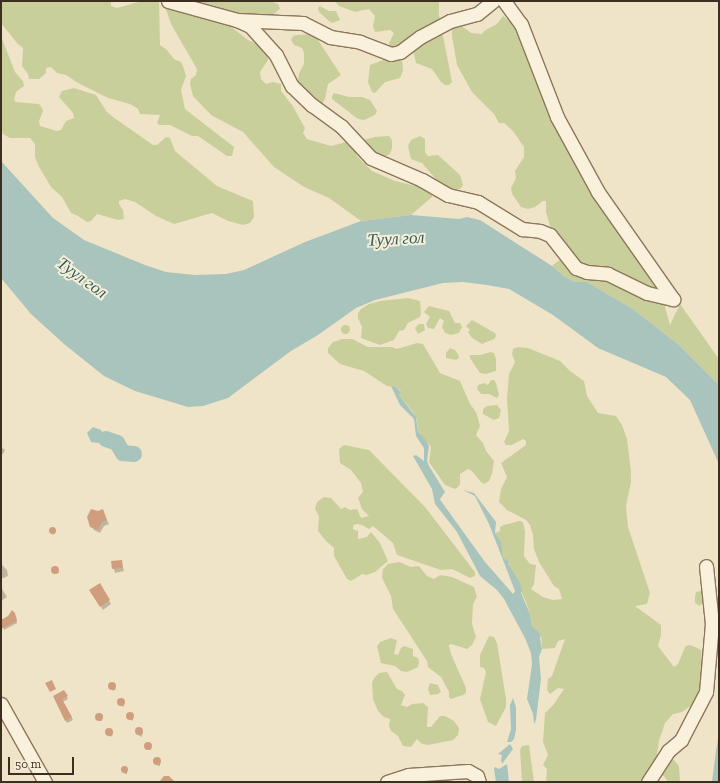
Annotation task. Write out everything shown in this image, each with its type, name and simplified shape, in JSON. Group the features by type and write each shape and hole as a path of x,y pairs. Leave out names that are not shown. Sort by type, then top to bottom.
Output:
{"street":[{"path":"168,1 237,20 250,26 276,55 292,86 312,106 341,126 371,158 422,180 448,195 478,202 522,229 540,231 550,235 576,268 587,272 608,274 647,293 673,298 598,192 557,117 521,24 504,1"},
{"path":"237,20 302,24 330,37 360,42 391,54 400,52 420,37 450,21 477,14 493,1"},
{"path":"648,782 668,751 681,740 706,692 712,624 706,566"},
{"path":"1,704 45,782"},
{"path":"387,782 408,775 468,771 476,776 480,782"}],"green space":[{"path":"1,1 111,1 111,6 117,8 142,1 159,1 160,45 167,50 174,59 181,62 184,69 186,76 181,90 185,109 234,147 232,156 227,156 198,136 192,136 170,125 159,125 157,123 160,115 140,114 138,109 130,104 108,98 78,83 66,75 57,73 51,67 46,68 46,73 39,79 29,79 28,74 22,66 23,48 17,43 1,23"},
{"path":"163,1 270,1 278,4 280,9 271,16 225,22 248,40 264,47 268,54 268,60 260,72 261,79 266,84 273,82 281,84 281,91 292,105 305,128 303,133 307,139 331,146 346,142 352,145 357,156 372,171 395,181 433,190 432,197 411,215 361,221 329,198 304,187 274,167 243,132 211,115 193,96 190,84 191,79 196,75 197,69 171,24"},
{"path":"335,1 439,1 439,15 452,82 449,85 445,85 441,82 432,69 416,63 413,50 391,49 389,43 394,33 390,30 375,32 373,26 375,16 369,9 355,12 339,6"},
{"path":"320,6 329,11 336,11 340,20 332,23 329,21 319,12 318,8"},
{"path":"503,16 515,25 536,81 660,289 670,325 680,304 719,359 719,385 679,345 633,309 587,282 575,282 565,277 552,266 566,255 552,233 546,212 546,201 543,201 535,207 528,209 521,207 512,194 511,188 516,178 515,171 524,157 524,147 513,131 504,123 499,123 494,114 472,92 457,65 452,28 458,23 471,33 482,34 484,31 497,24"},
{"path":"314,34 341,75 328,84 325,99 322,104 318,106 303,91 298,81 299,73 304,64 304,53 302,48 294,45 291,40 293,36"},
{"path":"1,36 15,72 23,81 24,86 16,92 14,100 16,102 39,104 43,111 39,121 40,126 57,131 61,130 66,121 74,118 73,113 59,97 62,91 74,88 96,95 107,112 153,145 157,145 166,137 170,138 175,151 217,186 253,201 254,217 250,223 243,225 228,221 212,213 174,224 156,216 135,202 125,199 119,201 119,204 123,210 124,219 118,220 97,214 91,221 87,222 71,213 62,197 51,187 38,165 35,157 35,144 30,138 10,138 3,134 1,128"},
{"path":"402,57 403,71 400,78 385,82 375,93 372,92 368,82 370,65 389,58"},
{"path":"334,93 349,97 362,97 370,100 377,111 375,115 364,120 358,119 332,99"},
{"path":"389,136 392,140 390,154 381,158 373,155 363,140 375,137"},
{"path":"420,136 425,139 425,152 428,156 438,155 460,175 463,185 461,188 457,190 441,185 422,163 411,159 408,146 411,140"},
{"path":"408,298 420,301 420,317 408,323 404,330 399,331 394,340 380,345 361,338 362,327 358,318 358,313 361,309 369,304 380,301"},
{"path":"429,306 449,311 455,323 460,323 462,327 459,333 451,335 445,333 442,327 444,321 440,318 434,329 428,328 426,324 430,317 424,312"},
{"path":"472,320 495,333 496,336 494,339 482,344 472,338 468,332 470,330 466,326"},
{"path":"345,324 350,329 345,334 340,329"},
{"path":"419,324 424,324 425,330 418,334 415,328"},
{"path":"342,339 352,339 368,347 392,347 397,349 417,343 423,344 440,373 460,381 470,404 476,412 480,426 476,435 483,443 486,451 494,461 492,474 489,481 484,484 472,471 468,469 460,474 460,484 458,487 455,489 445,485 429,462 431,447 418,432 417,420 413,412 399,395 401,392 396,387 387,386 364,371 340,364 328,353 328,348 333,342"},
{"path":"518,347 528,348 560,361 570,371 584,381 587,396 598,413 616,416 622,425 627,439 631,471 631,482 626,506 628,527 650,593 647,604 635,606 661,625 661,635 658,646 674,667 678,664 685,647 688,645 701,650 703,663 697,701 682,712 673,714 665,723 659,741 657,754 664,759 674,760 679,766 680,782 668,782 664,776 661,776 656,782 547,782 546,780 547,769 543,765 548,755 543,742 545,713 554,704 564,689 558,688 550,694 547,690 548,679 552,676 565,639 558,641 555,648 542,649 541,634 532,626 526,602 508,564 510,563 503,558 495,533 500,531 500,527 504,525 519,521 523,522 525,532 524,556 530,564 536,565 534,584 531,589 543,597 553,600 562,599 559,589 554,586 539,562 534,549 533,535 530,525 526,520 507,510 499,502 501,489 507,477 501,463 526,445 526,441 523,439 512,445 506,445 504,442 509,431 507,398 509,374 515,362 512,354 513,349"},
{"path":"450,348 455,350 459,358 456,360 446,358 446,353"},
{"path":"491,352 494,353 496,359 496,371 486,374 480,373 470,358 470,355 480,355"},
{"path":"491,380 494,380 496,383 499,395 497,398 489,394 481,394 477,389 478,385 484,383 488,385"},
{"path":"497,405 501,410 499,418 494,420 483,414 483,409 487,406"},
{"path":"344,445 369,450 425,507 475,572 475,576 470,578 452,569 441,570 397,555 393,543 373,526 369,529 362,525 356,524 353,526 353,529 358,531 358,539 367,537 371,532 380,543 388,561 375,572 367,575 362,574 351,581 347,579 334,556 334,548 318,531 319,516 315,509 317,502 324,497 331,498 341,509 345,507 350,510 357,509 361,518 369,516 362,509 358,498 363,492 361,483 351,470 340,463 339,449"},
{"path":"399,562 411,567 419,566 427,576 434,579 440,575 452,577 474,587 477,597 473,604 472,624 476,637 472,645 467,649 451,644 449,645 451,654 466,688 466,693 463,695 451,699 449,697 449,692 441,677 428,667 427,661 393,609 391,596 382,578 383,569 388,564"},
{"path":"696,592 704,592 705,598 700,606 695,603 695,597"},
{"path":"489,636 494,637 497,643 506,699 506,707 496,726 488,722 480,699 486,672 484,668 480,667 480,655"},
{"path":"391,638 397,640 394,654 398,655 401,648 404,646 413,649 413,656 418,658 418,667 407,672 401,671 395,666 381,663 377,646 380,642"},
{"path":"387,672 397,689 402,691 405,695 401,705 407,707 412,704 423,703 428,707 427,727 431,727 440,716 445,716 454,721 459,728 458,735 453,740 428,745 422,744 417,739 411,747 403,746 398,736 391,731 389,726 390,719 384,717 378,711 373,699 372,683 374,678 379,673"},
{"path":"430,683 438,685 441,692 430,695 428,689"},
{"path":"529,745 534,782 522,782 520,750 522,746"}],"water":[{"name":"Туул гол","path":"1,161 53,218 84,240 166,272 195,275 226,274 244,270 305,242 361,221 411,215 459,219 467,217 480,220 552,266 565,277 575,282 587,282 633,309 679,345 719,385 719,464 690,400 666,377 598,348 553,315 509,289 463,282 443,283 375,300 356,308 318,335 291,351 228,398 203,406 188,407 135,391 104,376 64,344 31,314 1,278"},
{"path":"391,386 396,387 401,393 399,395 416,417 418,432 429,446 427,461 445,492 440,499 441,501 485,562 513,594 515,591 489,524 475,496 463,490 474,493 496,522 495,533 501,542 503,558 510,562 508,564 519,581 522,590 521,593 530,614 532,626 541,634 540,639 542,649 539,657 541,679 536,720 534,724 533,714 527,699 532,664 531,653 525,638 504,599 497,590 480,576 457,532 435,504 432,489 413,456 416,455 424,461 424,448 416,436 414,419 400,405"},
{"path":"93,427 101,430 106,439 98,443 91,442 87,433"},
{"path":"513,698 516,707 516,730 514,739 511,742 507,742 511,729 510,705"},
{"path":"719,733 719,782 712,782 716,751"},
{"path":"510,744 513,749 502,764 502,755 498,754"},
{"path":"507,764 509,782 496,782 495,767 499,769"}],"building":[{"path":"91,509 98,511 103,509 107,520 102,522 98,530 90,527 87,517"},
{"path":"52,526 55,527 55,533 52,534 49,533 48,530 49,527"},
{"path":"122,560 123,568 112,569 111,561"},
{"path":"55,566 58,567 58,573 55,574 52,573 51,570 52,567"},
{"path":"100,583 110,600 100,607 89,590"},
{"path":"12,610 15,613 17,621 1,629 1,620 8,616"},
{"path":"52,680 56,689 50,692 45,683"},
{"path":"110,682 114,682 116,686 114,690 110,690 108,688 108,684"},
{"path":"64,690 68,696 62,699 72,717 65,721 53,696"},
{"path":"119,698 123,698 125,702 123,706 119,706 117,704 117,700"},
{"path":"128,712 132,712 134,716 132,720 128,720 126,718 126,714"},
{"path":"97,713 101,713 103,717 101,721 97,721 95,719 95,715"},
{"path":"137,727 141,727 143,731 141,735 137,735 135,733 135,729"},
{"path":"107,728 111,728 113,732 111,736 107,736 105,734 105,730"},
{"path":"146,742 150,742 152,746 150,750 146,750 144,748 144,744"},
{"path":"155,757 159,757 161,761 159,765 155,765 153,763 153,759"},
{"path":"124,765 127,766 127,772 124,773 121,772 120,769 121,766"},
{"path":"164,776 169,776 175,782 159,782"}],"waterway":[{"path":"106,439 117,443 123,453 134,454"}]}
